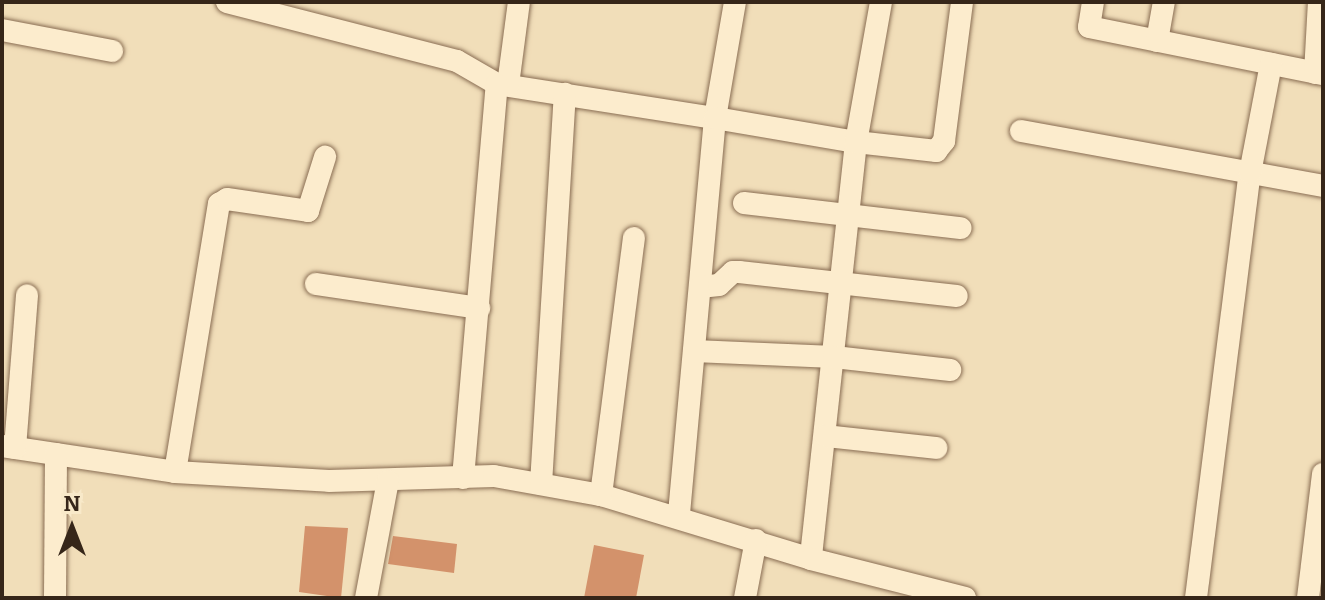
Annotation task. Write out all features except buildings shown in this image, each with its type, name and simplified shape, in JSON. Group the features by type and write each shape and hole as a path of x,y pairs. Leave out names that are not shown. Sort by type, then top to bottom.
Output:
{"street":[{"path":"227,2 457,61 502,85 856,142 936,151 942,147 962,2"},
{"path":"463,478 502,85 519,2"},
{"path":"679,517 715,118 735,2"},
{"path":"811,559 856,142 881,2"},
{"path":"1093,2 1089,27 1319,73 1319,2"},
{"path":"1157,41 1164,2"},
{"path":"2,30 112,51"},
{"path":"1196,598 1250,173 1271,64"},
{"path":"541,484 565,94"},
{"path":"1021,131 1323,186"},
{"path":"175,472 219,204 227,199 308,211 325,157"},
{"path":"744,203 961,228"},
{"path":"601,495 634,238"},
{"path":"700,287 719,285 733,272 739,272 957,296"},
{"path":"316,284 479,308"},
{"path":"27,295 8,447 175,472 388,481 494,476 601,495 756,540 914,592 965,598"},
{"path":"694,351 834,357 950,370"},
{"path":"826,436 936,448"},
{"path":"55,598 56,454"},
{"path":"1308,598 1323,474"},
{"path":"366,598 388,481"},
{"path":"745,598 756,540"}]}
